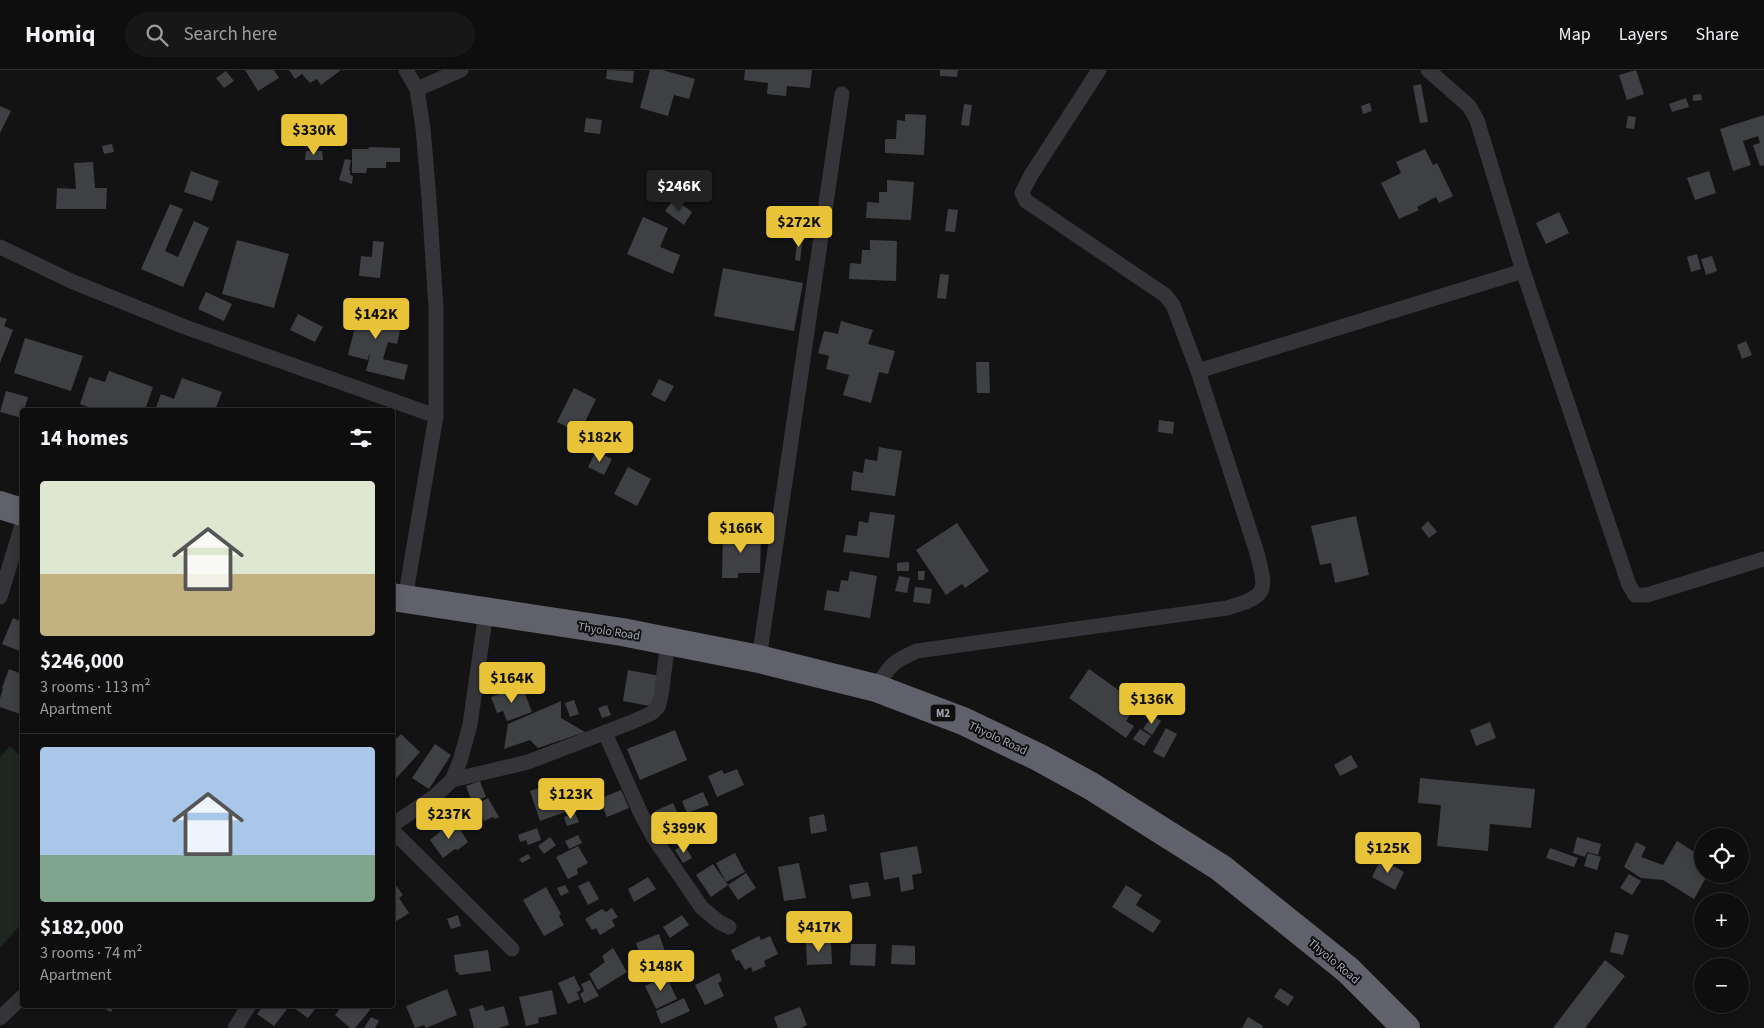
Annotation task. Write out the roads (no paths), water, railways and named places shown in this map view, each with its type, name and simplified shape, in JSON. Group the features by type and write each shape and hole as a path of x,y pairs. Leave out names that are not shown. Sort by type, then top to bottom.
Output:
{"highway":[{"path":"0,506 20,511"},
{"name":"Thyolo Road","path":"399,598 622,632 759,659 876,688 963,721 1038,756 1091,786 1221,868 1348,970 1406,1028"}],"street":[{"path":"399,598 436,416 435,298 429,199 417,89 406,70"},
{"path":"417,89 460,70"},
{"path":"876,688 888,668 900,658 917,651 1227,608 1248,602 1261,593 1264,581 1258,553 1198,371 1173,305 1165,294 1026,201 1022,193 1031,175 1099,70"},
{"path":"1428,70 1469,106 1477,120 1523,271 1629,585 1635,595 1647,595 1764,559"},
{"path":"759,659 842,94"},
{"path":"0,247 71,281 185,327 436,416"},
{"path":"1198,371 1523,271"},
{"path":"0,597 20,532"},
{"path":"395,823 434,797 452,780 460,761 470,725 486,612"},
{"path":"452,780 528,762 652,713 658,706 661,696 668,641"},
{"path":"605,733 626,782 654,838 702,908 709,915 729,926"},
{"path":"395,833 512,949"},
{"path":"0,1018 20,999"},
{"path":"235,1028 246,1008"}]}
